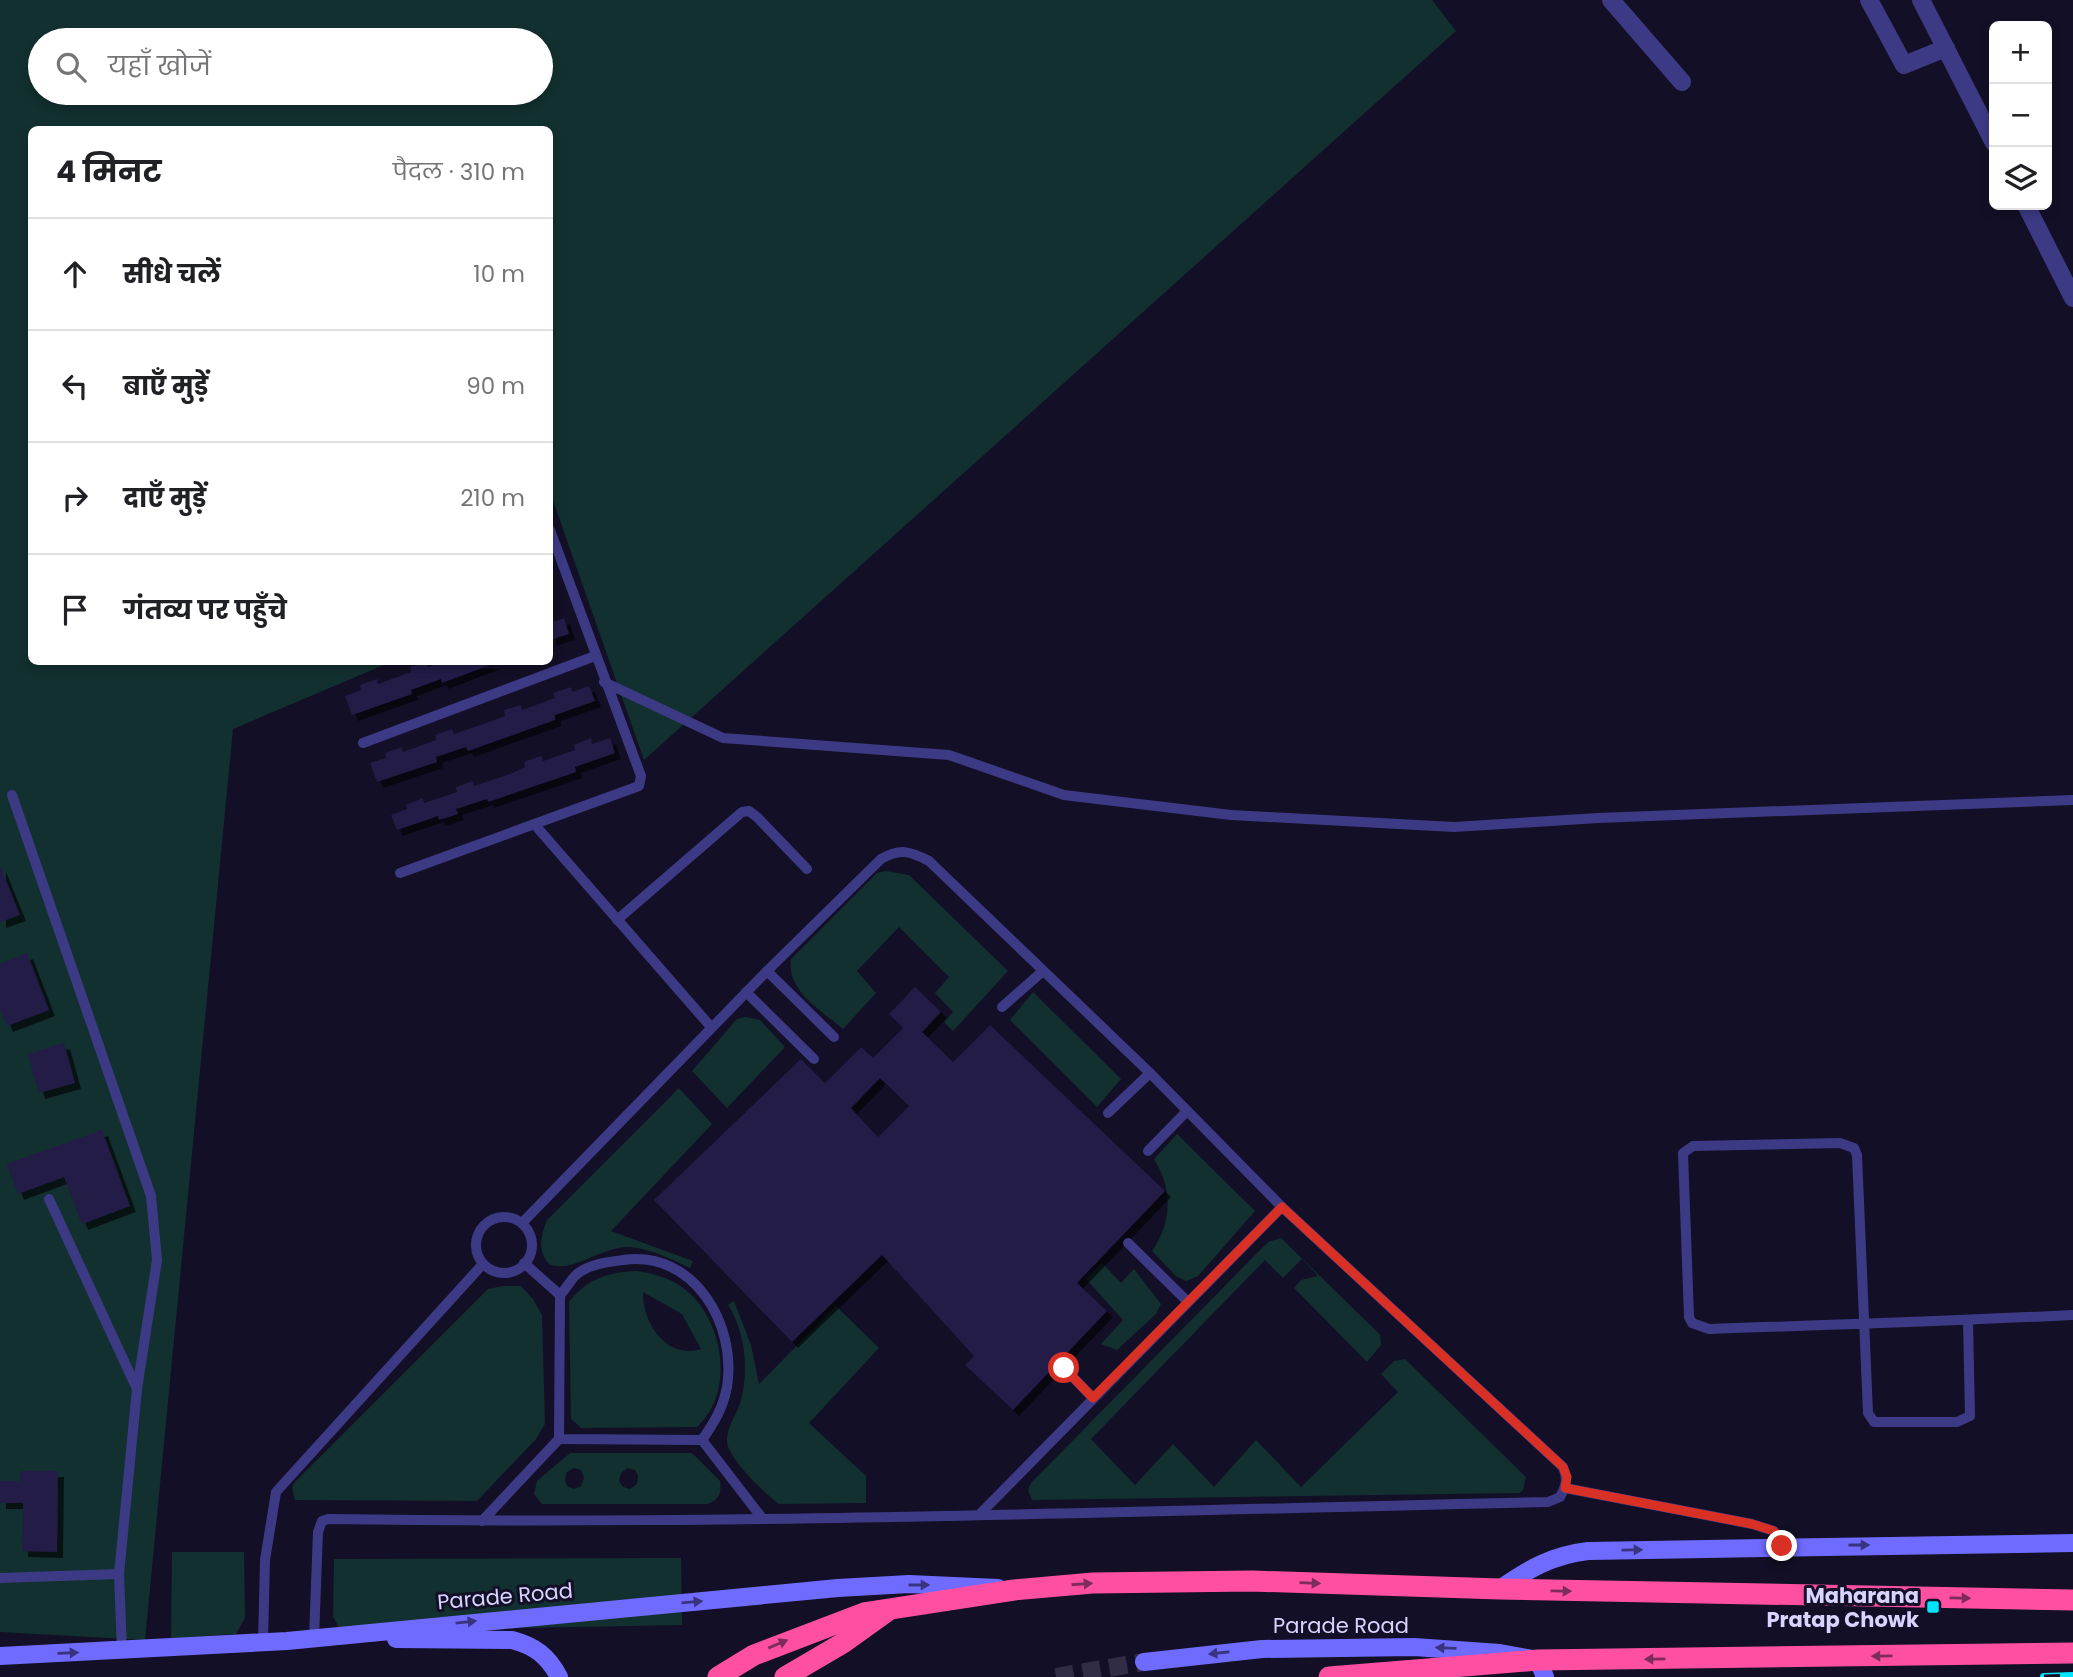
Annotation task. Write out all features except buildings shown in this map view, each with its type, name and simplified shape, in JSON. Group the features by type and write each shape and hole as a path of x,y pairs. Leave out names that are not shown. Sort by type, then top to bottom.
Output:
{"highway":[{"path":"718,1677 754,1655 800,1635 864,1613 1014,1590 1093,1583 1191,1581 1500,1590 2073,1600"},
{"path":"785,1677 843,1643 892,1608"},
{"path":"1329,1677 2073,1653"}],"street":[{"path":"1611,0 1682,82"},
{"path":"1869,0 1904,65 1946,48"},
{"path":"1921,0 1989,133"},
{"path":"2029,210 2073,298"},
{"path":"1500,1590 1543,1562 1566,1554 1782,1546 2073,1543"},
{"name":"Parade Road","path":"0,1656 314,1638 838,1588 957,1585 1014,1590"},
{"path":"340,1635 412,1640 512,1640 530,1645 542,1653 559,1677"},
{"name":"Parade Road","path":"1144,1662 1262,1649 1414,1647 1500,1653 1542,1669"}],"lane":[{"path":"400,873 639,786 641,776 553,543"},
{"path":"363,743 594,656"},
{"path":"604,682 723,738 949,755 1065,795 1231,815 1454,827 1598,818 2073,800"},
{"path":"12,795 150,1196 156,1260 138,1389 119,1574 122,1651"},
{"path":"617,920 742,812 749,811 757,817 807,869"},
{"path":"535,825 711,1027"},
{"path":"314,1638 316,1557 322,1521 328,1519 482,1521 979,1515 1548,1502 1560,1497 1565,1488 1567,1477 1563,1467 1282,1207 1185,1112 1150,1073 929,861 911,851 895,851 881,859 711,1027 523,1222"},
{"path":"767,971 834,1037"},
{"path":"1002,1007 1043,971"},
{"path":"746,992 814,1059"},
{"path":"1108,1113 1150,1073"},
{"path":"1148,1151 1185,1112"},
{"path":"1968,1320 1972,1410 1965,1420 1880,1424 1870,1419 1865,1323 1857,1155 1854,1148 1840,1143 1686,1148 1682,1157 1689,1317 1692,1322 1709,1329 1865,1323 1968,1320 2073,1315"},
{"path":"49,1199 138,1389"},
{"path":"979,1515 1282,1207"},
{"path":"497,1217 515,1217 523,1222 528,1228 531,1245 524,1263 503,1275 488,1271 482,1265 476,1247 482,1229 497,1217"},
{"path":"1128,1243 1187,1301"},
{"path":"482,1521 559,1439 561,1295 577,1274 600,1263 635,1258 669,1266 697,1285 718,1314 728,1349 727,1387 719,1415 702,1440"},
{"path":"524,1263 561,1295"},
{"path":"263,1642 265,1560 276,1492 482,1265"},
{"path":"1064,1368 1093,1398"},
{"path":"559,1439 702,1440"},
{"path":"702,1440 762,1518"},
{"path":"1565,1488 1752,1524 1774,1531 1782,1546"},
{"path":"0,1578 119,1574"}],"green space":[{"path":"0,0 1432,0 1456,31 644,760 553,501 553,126 28,126 28,665 384,665 233,729 145,1640 0,1632"},
{"path":"886,871 909,875 1008,971 953,1031 944,1022 953,1012 935,993 949,977 899,927 857,971 876,993 843,1029 807,999 794,981 791,959 877,873"},
{"path":"1033,992 1121,1079 1097,1107 1010,1020"},
{"path":"745,1017 760,1020 785,1047 727,1108 692,1071 737,1019"},
{"path":"679,1088 712,1124 611,1231 693,1261 690,1268 652,1252 628,1247 607,1251 567,1266 549,1264 541,1243 547,1220"},
{"path":"1177,1134 1255,1211 1198,1276 1186,1281 1176,1276 1152,1251 1163,1229 1168,1205 1165,1182 1154,1159"},
{"path":"1281,1238 1526,1477 1523,1490 1519,1493 1032,1500 1028,1490 1031,1483 1268,1242","holes":["1302,1259 1318,1276 1301,1280 1294,1288 1367,1362 1381,1345 1380,1335 1405,1359 1394,1361 1381,1374 1398,1392 1301,1487 1256,1440 1214,1487 1173,1444 1135,1485 1091,1439 1265,1260 1283,1278"]},
{"path":"1102,1263 1121,1283 1134,1269 1161,1304 1156,1314 1117,1350 1101,1344 1123,1320 1086,1279"},
{"path":"637,1271 663,1277 675,1283 700,1304 710,1321 720,1358 720,1377 717,1396 709,1413 697,1427 581,1428 571,1419 569,1302 591,1282 607,1275","holes":["643,1292 682,1314 701,1349 677,1349 658,1336 647,1315"]},
{"path":"521,1286 542,1315 545,1424 536,1439 477,1501 295,1500 292,1488 294,1483 488,1289"},
{"path":"734,1301 751,1345 759,1384 836,1306 879,1348 809,1423 866,1476 866,1503 779,1504 734,1457 727,1437 739,1406 745,1367 739,1328 728,1305"},
{"path":"570,1453 692,1453 720,1481 720,1489 719,1496 707,1504 542,1504 534,1494 537,1481","holes":["574,1468 581,1470 584,1478 581,1486 574,1489 567,1486 565,1480 567,1472","627,1468 635,1470 638,1475 637,1484 630,1489 623,1487 619,1481 621,1473"]},
{"path":"172,1552 244,1552 245,1618 236,1634 171,1638"},
{"path":"681,1558 682,1625 349,1631 339,1628 333,1616 334,1559"}],"tunnel":[{"path":"1056,1677 1144,1662"}],"railway":[{"path":"2044,1677 2073,1676"}],"place":[{"name":"Maharana Pratap Chowk","path":"1933,1607"}],"route":[{"path":"1064,1368 1093,1398 1282,1207 1563,1467 1567,1477 1565,1488 1752,1524 1774,1531 1782,1546"}]}
